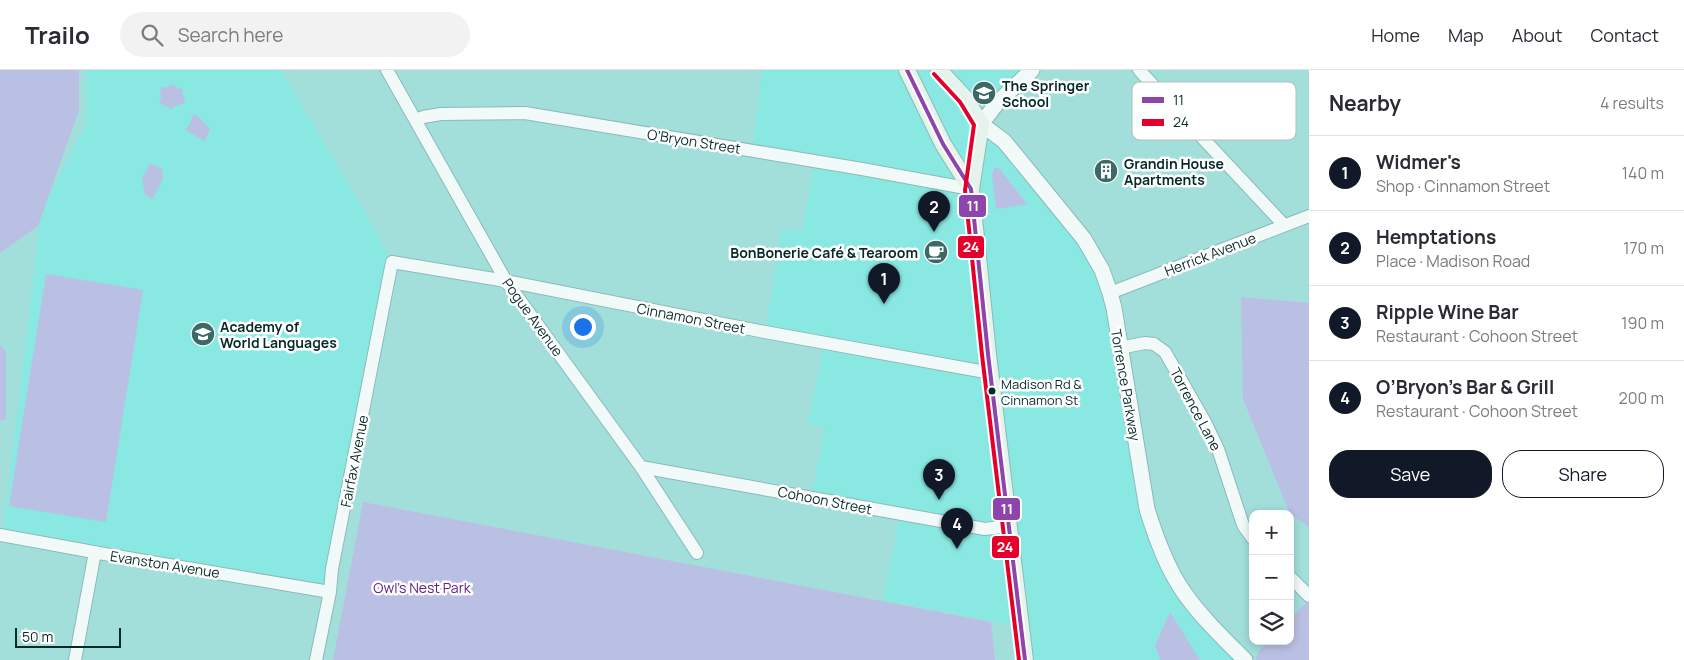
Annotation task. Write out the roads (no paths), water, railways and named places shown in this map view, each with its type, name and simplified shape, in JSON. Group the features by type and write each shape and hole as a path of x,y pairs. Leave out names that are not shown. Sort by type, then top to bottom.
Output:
{"main road":[{"path":"907,70 943,144 972,189"},
{"path":"939,70 965,98 981,124 972,189 1008,526 1025,660"}],"street":[{"name":"Pogue Avenue","path":"387,70 506,281 641,467 697,553"},
{"path":"981,124 998,102 1032,70"},
{"path":"1139,70 1150,82"},
{"name":"O’Bryon Street","path":"415,120 440,114 525,113 972,189"},
{"name":"Torrence Parkway","path":"981,124 1004,141 1084,239 1102,270 1110,293 1147,509 1155,534 1168,564 1184,593 1211,626 1245,660"},
{"path":"1204,140 1284,225"},
{"name":"Herrick Avenue","path":"1110,293 1309,216"},
{"name":"Cinnamon Street","path":"392,262 506,281 755,330 991,373"},
{"name":"Fairfax Avenue","path":"316,660 392,262"},
{"name":"Torrence Lane","path":"1119,348 1145,343 1154,344 1165,352 1205,422 1218,449 1243,525 1249,533"},
{"name":"Cohoon Street","path":"641,467 985,529 1008,526"},
{"name":"Evanston Avenue","path":"0,535 330,592"},
{"path":"74,660 95,552"},
{"path":"1294,581 1309,596"}],"place":[{"name":"The Springer School","path":"984,93"},
{"name":"Grandin House Apartments","path":"1106,171"},
{"name":"Hemptations","path":"934,232"},
{"name":"BonBonerie Café & Tearoom","path":"936,252"},
{"name":"Widmer's","path":"884,304"},
{"name":"Academy of World Languages","path":"203,334"},
{"name":"Madison Rd & Cinnamon St","path":"992,391"},
{"name":"Ripple Wine Bar","path":"939,500"},
{"name":"O’Bryon’s Bar & Grill","path":"957,549"}],"park label":[{"name":"Owl's Nest Park","path":"422,587"}]}
